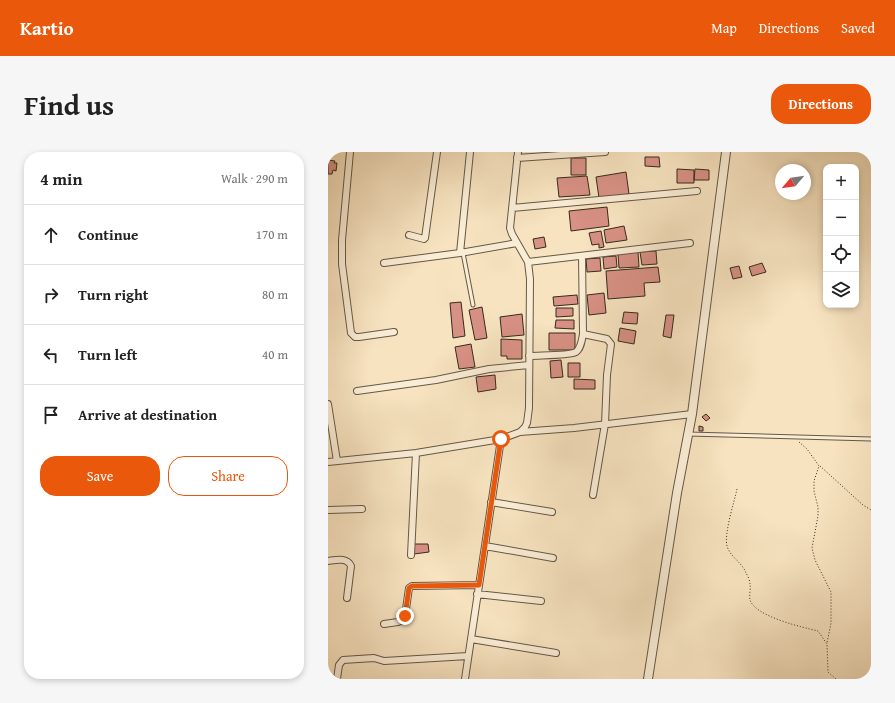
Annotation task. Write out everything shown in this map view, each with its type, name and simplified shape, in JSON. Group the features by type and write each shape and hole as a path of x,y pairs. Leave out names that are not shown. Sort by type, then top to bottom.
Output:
{"street":[{"path":"350,152 342,240 342,264 352,333 355,337 359,337 394,332"},
{"path":"409,234 424,239 425,238 437,152"},
{"path":"462,253 470,152"},
{"path":"520,432 525,428 527,423 529,408 530,279 528,262 510,228 517,155 605,152"},
{"path":"648,679 677,493 692,414 726,152"},
{"path":"512,208 697,191"},
{"path":"384,263 462,253 517,243"},
{"path":"528,262 690,243"},
{"path":"529,356 568,354 576,352 580,347 583,334 582,256"},
{"path":"583,334 607,339 611,344 607,375 605,424 593,494"},
{"path":"357,391 436,380 489,369 529,365"},
{"path":"328,404 337,461"},
{"path":"328,462 416,453 501,439 520,432 692,414"},
{"path":"465,679 501,439"},
{"path":"411,554 416,453"},
{"path":"491,502 552,512"},
{"path":"328,510 362,509"},
{"path":"484,546 553,558"},
{"path":"328,561 346,560 349,562 351,566 347,598"},
{"path":"384,624 403,620 405,616 409,588 412,586 479,585"},
{"path":"477,594 541,601"},
{"path":"471,639 556,653"},
{"path":"337,679 339,665 343,660 374,658 384,661 468,656"}],"lane":[{"path":"462,253 472,305"},
{"path":"688,434 871,439"}],"path":[{"path":"793,437 807,449 819,466 863,505 871,510"},
{"path":"819,466 814,486 818,516 812,548 815,560 831,592 831,623 827,644 828,672 836,679"},
{"path":"737,489 728,524 727,546 733,556 744,567 750,584 750,599 755,607 770,616 801,627 818,631 827,644"}],"building":[{"path":"645,157 659,157 660,167 645,166"},
{"path":"571,158 586,158 586,175 571,175"},
{"path":"328,160 335,161 334,163 337,163 336,171 333,170 332,174 328,174"},
{"path":"677,169 694,170 694,183 677,183"},
{"path":"695,169 709,170 709,180 694,180"},
{"path":"626,172 629,194 599,198 596,177"},
{"path":"587,176 590,195 559,197 557,178"},
{"path":"607,207 609,226 571,231 569,211"},
{"path":"624,226 627,240 606,243 604,230"},
{"path":"601,231 604,247 599,248 599,244 592,245 589,233"},
{"path":"544,237 546,247 535,249 533,239"},
{"path":"656,251 657,264 642,265 640,252"},
{"path":"638,252 639,267 619,268 618,254"},
{"path":"616,256 617,267 604,269 603,257"},
{"path":"600,258 601,271 587,272 586,259"},
{"path":"762,263 766,272 752,276 749,267"},
{"path":"739,266 742,277 733,279 730,268"},
{"path":"658,267 660,282 644,283 645,296 608,299 606,271"},
{"path":"604,293 606,313 589,315 587,295"},
{"path":"577,295 578,304 554,306 553,297"},
{"path":"461,302 465,336 453,338 450,303"},
{"path":"482,307 487,338 475,340 469,310"},
{"path":"556,308 573,308 573,316 556,317"},
{"path":"624,312 638,313 637,324 622,323"},
{"path":"522,314 524,335 502,337 500,317"},
{"path":"666,315 674,315 671,338 663,336"},
{"path":"556,320 574,320 574,329 555,328"},
{"path":"620,328 636,331 634,344 618,341"},
{"path":"549,333 575,333 575,350 549,350"},
{"path":"501,339 522,340 522,359 507,359 507,356 501,356"},
{"path":"471,344 475,367 459,369 455,347"},
{"path":"561,360 563,377 551,378 550,361"},
{"path":"568,363 580,363 580,377 568,377"},
{"path":"495,375 496,389 478,392 476,377"},
{"path":"574,379 595,380 595,389 574,389"},
{"path":"706,414 710,418 706,421 702,417"},
{"path":"699,426 703,427 703,431 699,431"},
{"path":"414,544 428,544 429,552 414,554"}],"route":[{"path":"405,616 409,588 412,586 479,585 501,439"}]}
